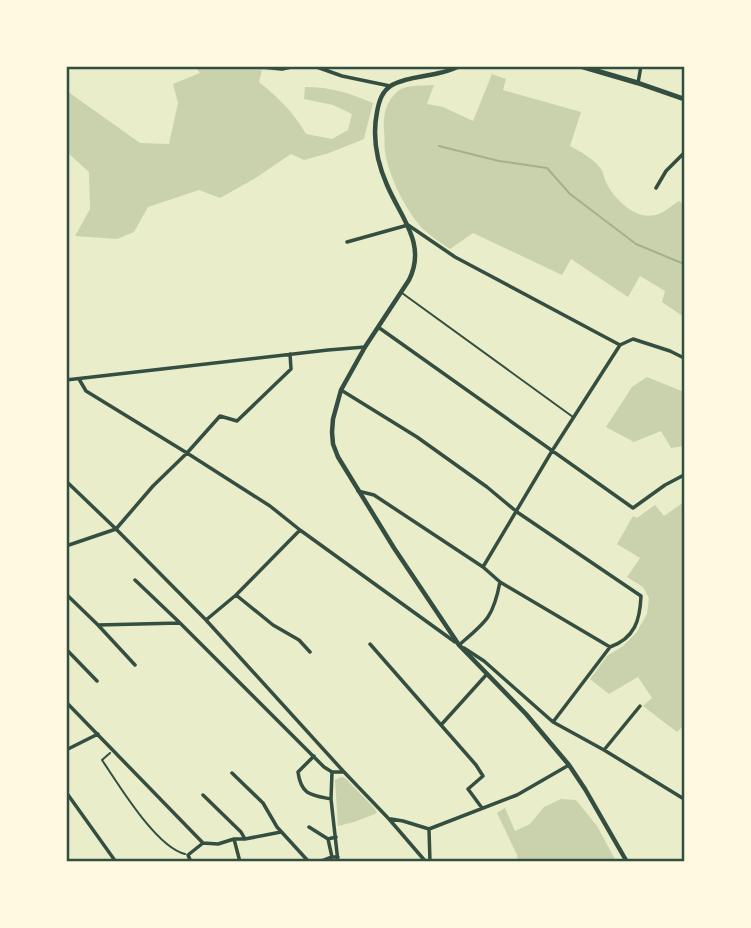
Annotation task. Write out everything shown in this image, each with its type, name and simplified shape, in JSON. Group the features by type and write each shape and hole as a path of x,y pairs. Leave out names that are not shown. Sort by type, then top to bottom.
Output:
{"main road":[{"path":"580,66 684,99"}],"street":[{"path":"253,66 282,69 296,66"},
{"path":"314,66 342,76 390,86"},
{"path":"460,66 390,86 378,103 375,119 378,159 387,186 408,225 416,260 401,293 365,347 341,390 333,419 333,444 358,491 459,645 526,714 569,765 627,862"},
{"path":"638,83 641,66"},
{"path":"656,188 666,170 684,153"},
{"path":"347,242 408,225 455,257 620,345"},
{"path":"378,327 634,508 665,485 684,475"},
{"path":"483,567 552,451 620,345 633,339 684,358"},
{"path":"66,380 365,347"},
{"path":"66,546 116,528 220,416 237,421 291,369 290,354"},
{"path":"79,379 86,391 270,506 484,662 553,722 684,799"},
{"path":"341,390 417,436 487,486 517,512 641,596 640,617 631,632 621,643 610,647 553,722"},
{"path":"66,481 206,620 428,862"},
{"path":"358,491 374,495 483,567 500,582 610,647"},
{"path":"206,620 236,595 300,530"},
{"path":"135,580 314,756 332,772 344,772"},
{"path":"459,645 485,623 491,614 500,582"},
{"path":"66,594 135,665"},
{"path":"236,595 272,625 299,640 310,652"},
{"path":"98,625 180,623"},
{"path":"370,644 484,776 468,789 482,808"},
{"path":"66,649 97,681"},
{"path":"440,725 487,674"},
{"path":"66,702 203,843 218,844 281,832"},
{"path":"604,750 640,706"},
{"path":"66,750 98,734"},
{"path":"314,756 298,772 299,783 309,794 331,799"},
{"path":"389,819 429,829 517,795 569,765"},
{"path":"319,862 332,857 338,859 331,799 332,772"},
{"path":"232,773 263,803 281,832 309,862"},
{"path":"66,792 116,862"},
{"path":"203,795 242,832 245,839"},
{"path":"309,827 328,839 332,857"},
{"path":"428,862 429,829"},
{"path":"328,839 336,837"},
{"path":"234,839 240,862"},
{"path":"191,862 188,855 203,843"}],"lane":[{"path":"401,293 574,418"}],"path":[{"path":"114,750 102,760 143,818 164,842 178,852 188,855"}],"green space":[{"path":"195,67 287,67 284,71 262,70 259,82 285,106 306,134 332,139 348,130 352,114 333,105 304,99 305,87 340,91 373,103 364,139 304,160 291,154 220,198 199,190 148,207 134,232 117,239 75,236 90,209 89,172 67,152 67,91 140,143 169,144 178,103 173,84 200,73"},
{"path":"492,74 506,79 503,90 581,112 570,146 598,165 611,190 634,212 648,216 661,213 679,201 684,205 684,317 662,302 665,291 640,276 628,297 571,259 562,275 473,233 450,249 416,221 397,188 387,161 384,125 388,105 402,89 434,85 427,104 443,107 473,121"},
{"path":"647,377 684,392 684,446 671,448 661,431 634,442 606,427 632,387"},
{"path":"684,502 684,725 677,732 643,706 652,698 638,677 609,694 590,679 607,656 623,646 636,633 647,614 649,598 643,587 627,577 640,558 617,544 633,516 637,518 655,505 664,516"},
{"path":"341,777 374,808 377,812 375,814 338,826 335,780"},
{"path":"561,799 576,800 597,826 616,861 518,861 497,813 505,808 515,831 530,824 544,807"}],"waterway":[{"path":"439,146 499,161 547,168 570,194 636,244 684,264"}]}
